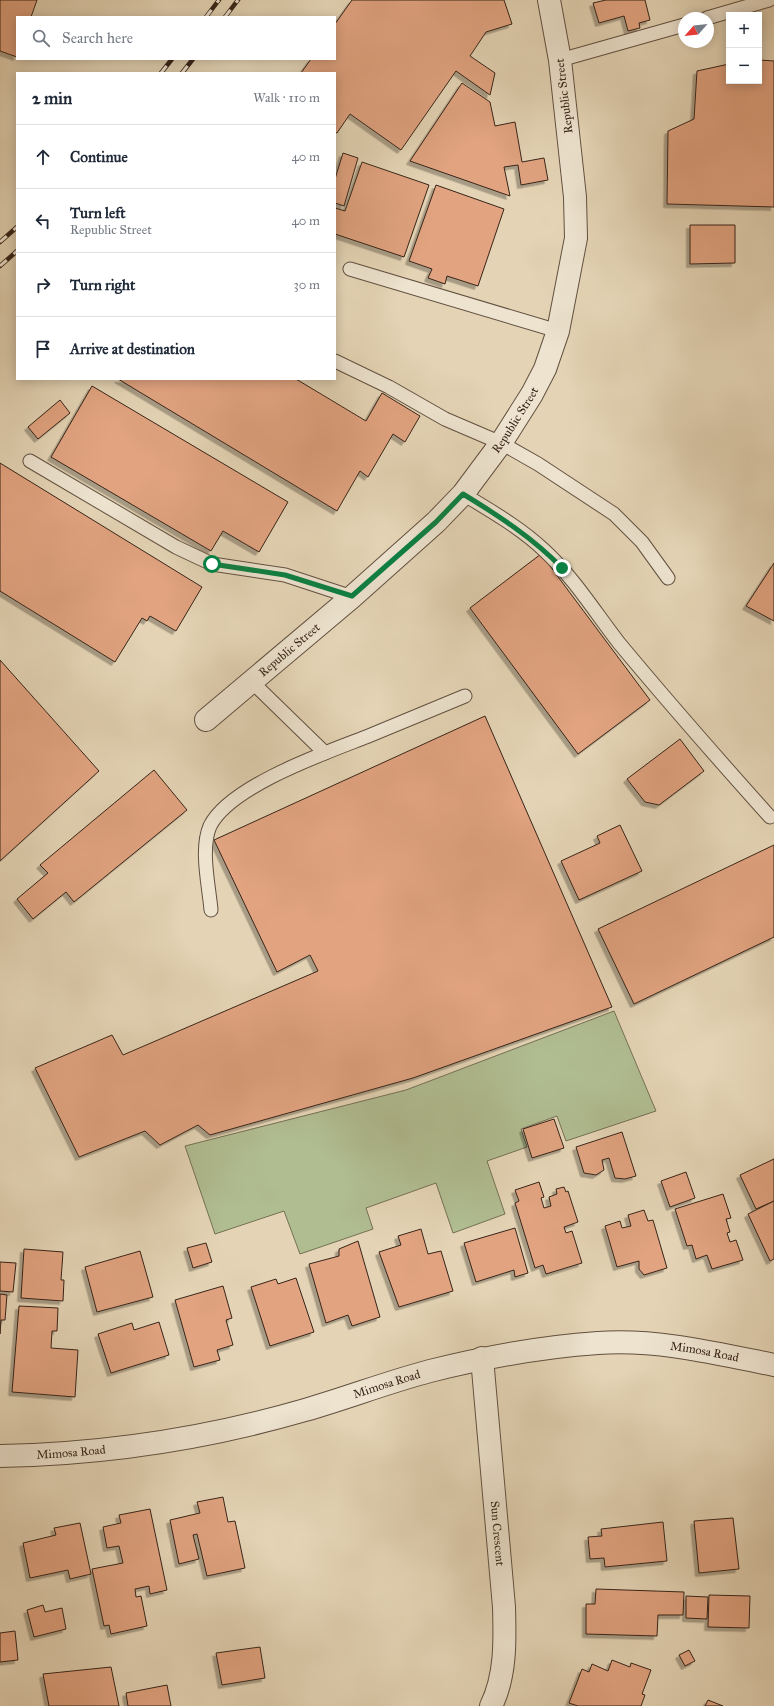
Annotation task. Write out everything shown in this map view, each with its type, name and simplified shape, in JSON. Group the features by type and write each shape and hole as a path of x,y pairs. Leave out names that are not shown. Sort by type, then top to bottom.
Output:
{"street":[{"name":"Republic Street","path":"206,720 352,596 436,522 463,494 501,444 532,394 545,369 558,331 576,238 577,220 576,197 560,60 549,0"},
{"name":"Mimosa Road","path":"0,1456 50,1455 178,1440 304,1410 428,1371 482,1358 541,1348 599,1343 639,1342 682,1346 774,1365"},
{"name":"Sun Crescent","path":"482,1358 504,1607 505,1646 499,1684 491,1706"}],"lane":[{"path":"714,16 769,0"},
{"path":"560,60 678,27"},
{"path":"350,269 558,331"},
{"path":"336,361 389,387 445,419 501,444 538,464 614,514 642,542 668,578"},
{"path":"30,461 199,559 212,564 232,568 285,575 352,596"},
{"path":"463,494 525,534 545,550 562,568 604,624 656,688 770,817"},
{"path":"252,682 325,753"},
{"path":"211,910 205,854 206,838 215,820 232,801 255,787 325,753 465,696"}],"green space":[{"path":"614,1011 656,1111 566,1141 557,1116 521,1129 527,1147 487,1161 505,1214 453,1233 436,1183 366,1208 373,1229 300,1254 284,1211 215,1234 185,1146 406,1090"}],"building":[{"path":"0,0 37,0 31,16 16,16 16,57 0,51"},
{"path":"352,0 504,0 512,24 486,32 470,56 495,73 490,95 456,71 401,150 350,114 336,132 336,72 302,72 310,60 336,60 336,23"},
{"path":"606,0 645,0 650,20 639,23 640,28 628,31 624,16 599,23 593,3"},
{"path":"762,60 774,61 774,207 667,204 668,131 694,119 697,71 726,65 726,84 762,84"},
{"path":"462,83 490,102 495,126 515,122 522,162 544,158 548,180 521,185 518,165 504,167 510,196 410,161"},
{"path":"343,153 358,158 344,206 336,203 336,176"},
{"path":"362,162 429,185 404,257 336,234 336,208 345,211"},
{"path":"436,185 504,209 478,286 447,276 445,284 428,278 432,269 409,261"},
{"path":"690,225 735,225 735,263 690,264"},
{"path":"120,380 298,380 366,421 382,393 420,416 405,442 393,434 368,477 360,471 337,511"},
{"path":"92,386 288,502 259,552 223,531 211,551 51,457"},
{"path":"60,400 70,413 38,439 28,427"},
{"path":"0,463 202,587 176,631 150,616 147,621 142,618 115,662 0,591"},
{"path":"541,554 650,700 578,754 470,608"},
{"path":"774,563 774,621 746,606"},
{"path":"0,660 99,771 0,861"},
{"path":"485,716 612,1007 413,1078 210,1135 198,1125 160,1145 145,1131 79,1157 35,1068 112,1035 123,1055 318,971 310,955 277,972 214,840"},
{"path":"680,739 704,771 659,805 645,802 627,779"},
{"path":"154,770 187,810 74,902 66,892 33,919 17,899 48,873 40,865"},
{"path":"620,825 642,871 579,900 561,861 600,843 597,836"},
{"path":"774,845 774,937 634,1004 598,929"},
{"path":"554,1119 564,1148 532,1158 523,1129"},
{"path":"622,1132 636,1176 625,1179 615,1178 609,1158 602,1160 604,1170 596,1175 584,1173 576,1147"},
{"path":"774,1159 774,1201 756,1209 740,1175"},
{"path":"686,1172 695,1198 670,1207 661,1181"},
{"path":"539,1182 544,1197 541,1198 544,1208 551,1206 549,1197 557,1194 556,1189 564,1187 566,1192 568,1191 578,1222 564,1227 566,1233 572,1231 582,1263 546,1274 543,1265 535,1268 515,1203 519,1201 515,1190"},
{"path":"723,1194 731,1218 726,1219 730,1232 727,1233 730,1242 736,1240 743,1260 712,1269 707,1255 696,1259 692,1245 687,1246 675,1209"},
{"path":"774,1201 774,1259 770,1261 748,1214"},
{"path":"644,1210 648,1221 653,1220 667,1268 644,1275 639,1269 639,1261 617,1267 605,1226 620,1221 622,1228 631,1226 628,1215"},
{"path":"515,1228 528,1273 515,1277 514,1270 476,1282 464,1243"},
{"path":"421,1229 428,1254 441,1251 453,1291 399,1307 379,1252 401,1245 398,1236"},
{"path":"358,1241 380,1317 352,1326 348,1315 326,1323 309,1264 339,1256 339,1249"},
{"path":"206,1243 212,1262 193,1268 187,1248"},
{"path":"24,1249 63,1252 61,1280 64,1280 63,1301 21,1298"},
{"path":"140,1251 153,1297 97,1312 85,1267"},
{"path":"0,1262 16,1263 13,1292 0,1291"},
{"path":"296,1278 314,1332 270,1346 251,1287 276,1279 278,1284"},
{"path":"223,1286 232,1318 226,1320 233,1345 217,1350 220,1360 194,1367 175,1300"},
{"path":"0,1294 7,1295 5,1320 1,1320 0,1334"},
{"path":"19,1306 58,1308 57,1331 52,1331 51,1348 78,1350 75,1397 12,1392"},
{"path":"159,1322 169,1355 111,1373 98,1334 132,1323 134,1330"},
{"path":"223,1497 228,1522 235,1521 245,1568 207,1576 197,1534 193,1535 199,1559 179,1564 170,1520 200,1513 197,1502"},
{"path":"150,1509 167,1590 150,1594 149,1586 135,1589 136,1597 141,1596 147,1626 111,1634 109,1625 104,1626 92,1569 123,1563 119,1546 107,1548 103,1527 121,1523 119,1515"},
{"path":"733,1518 739,1569 699,1573 694,1521"},
{"path":"663,1522 667,1561 605,1567 604,1558 590,1559 588,1537 602,1536 601,1529"},
{"path":"80,1523 91,1574 70,1579 68,1570 30,1578 23,1543 56,1535 54,1528"},
{"path":"596,1589 684,1592 683,1615 658,1615 657,1636 586,1634 586,1604 595,1604"},
{"path":"709,1595 750,1596 749,1628 708,1627"},
{"path":"686,1596 708,1597 707,1619 686,1618"},
{"path":"43,1605 45,1612 62,1608 66,1629 34,1637 27,1610"},
{"path":"15,1631 18,1660 0,1662 0,1633"},
{"path":"260,1647 265,1678 222,1685 216,1653"},
{"path":"689,1650 695,1661 685,1666 679,1655"},
{"path":"612,1660 630,1667 631,1663 651,1670 642,1694 645,1695 641,1706 578,1706 569,1703 582,1669 589,1672 592,1664 608,1671"},
{"path":"111,1667 119,1706 49,1706 43,1674"},
{"path":"167,1685 171,1706 128,1706 126,1693"},
{"path":"708,1700 723,1706 705,1706"}],"railway":[{"path":"207,16 219,0"},
{"path":"226,16 238,0"},
{"path":"162,72 171,60"},
{"path":"183,72 192,60"},
{"path":"0,242 16,228"},
{"path":"0,266 16,252"}],"route":[{"path":"212,564 285,575 352,596 436,522 463,494 525,534 545,550 562,568"}]}
